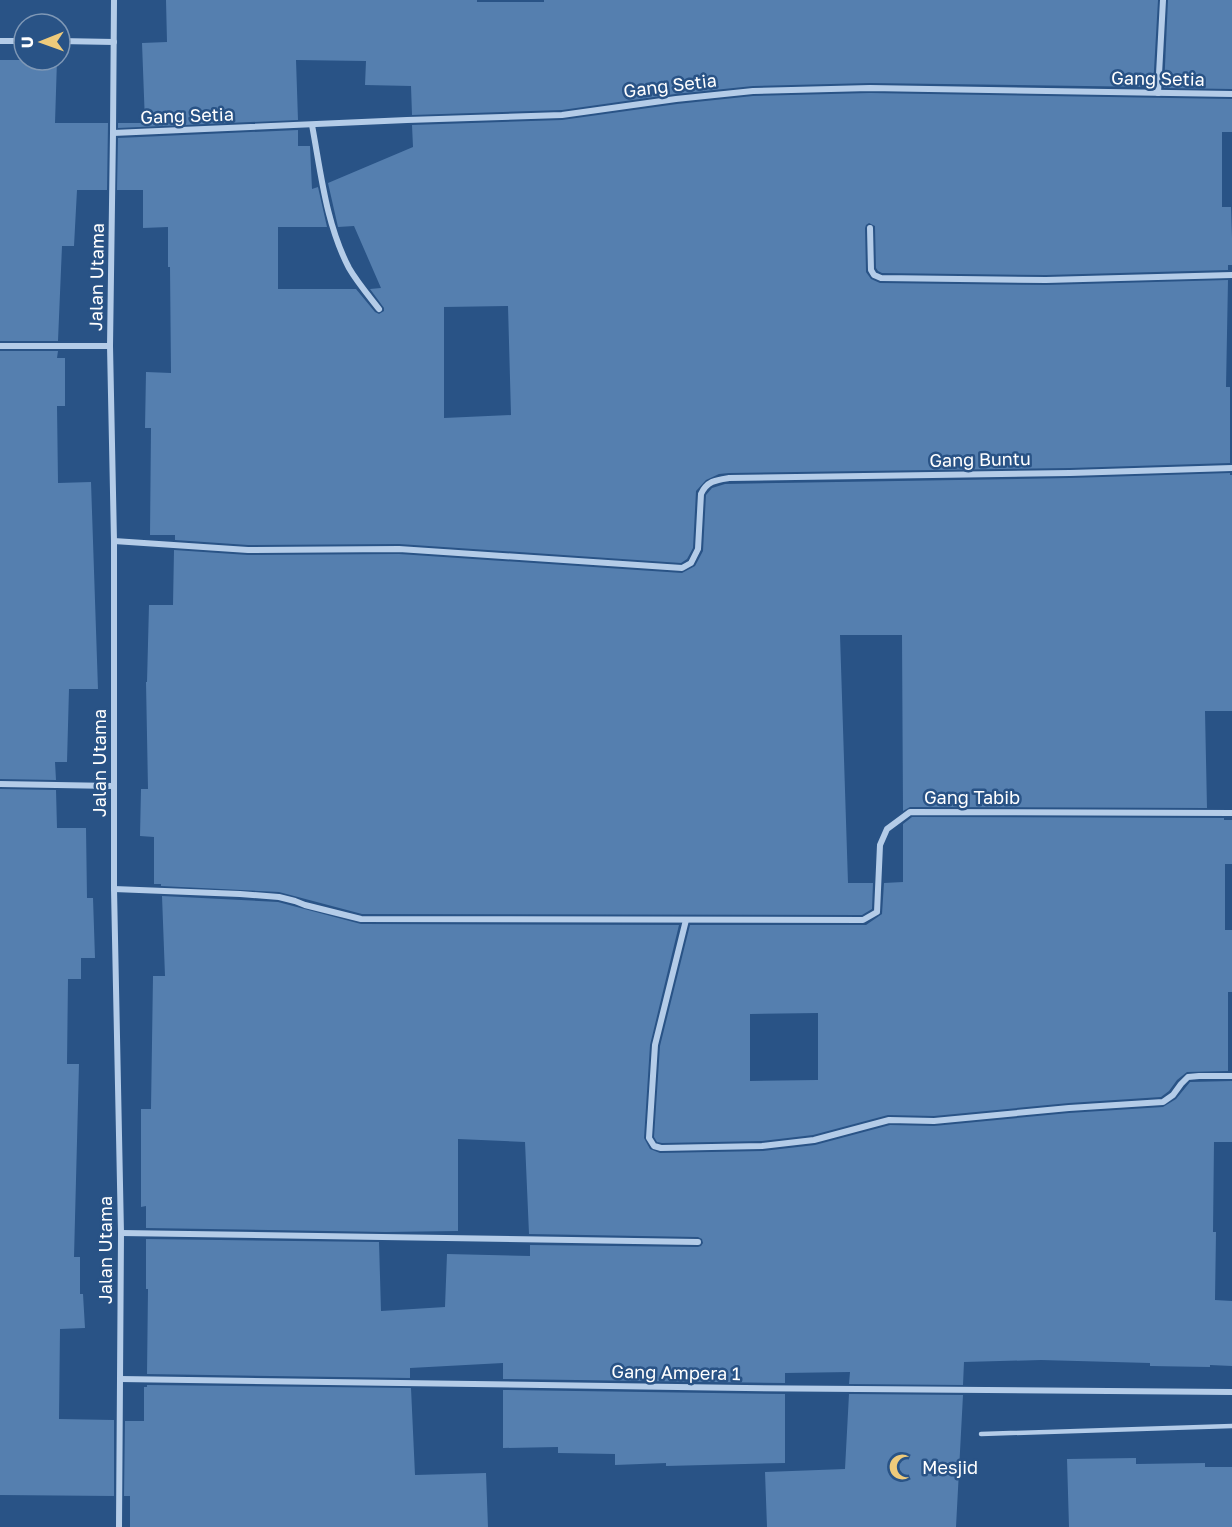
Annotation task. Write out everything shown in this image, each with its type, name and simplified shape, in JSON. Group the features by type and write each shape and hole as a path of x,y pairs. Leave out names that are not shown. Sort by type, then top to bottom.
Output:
{"street":[{"name":"Jalan Utama","path":"114,0 110,346 114,541 114,889 121,1233 119,1527"},
{"path":"1158,93 1163,0"},
{"path":"72,41 114,42"},
{"name":"Gang Setia","path":"113,133 407,120 562,116 676,99 753,91 870,88 1232,94"},
{"path":"312,125 330,218 339,245 350,270 379,309"},
{"path":"870,228 871,270 874,275 881,278 1046,280 1232,275"},
{"path":"0,346 110,346"},
{"name":"Gang Buntu","path":"114,541 248,550 399,549 682,568 691,563 698,549 701,494 712,481 729,478 1232,468"},
{"path":"0,784 113,786"},
{"name":"Gang Tabib","path":"686,920 863,920 877,912 880,845 886,829 910,812 1232,813"},
{"path":"114,889 279,897 361,919 686,920 653,1059 648,1138 654,1146 661,1148 762,1146 814,1140 889,1120 934,1121 1163,1102 1173,1095 1188,1077 1232,1076"},
{"path":"121,1233 698,1242"},
{"name":"Gang Ampera 1","path":"120,1379 1232,1392"}],"lane":[{"path":"981,1434 1232,1426"}],"building":[{"path":"166,0 544,2 544,0 1158,0 1153,87 870,83 753,86 562,110 412,115 411,86 365,85 366,61 296,60 298,120 118,128 118,123 145,123 142,43 167,42"},
{"path":"1168,0 1232,0 1232,89 1164,88"},
{"path":"0,60 12,60 12,72 57,72 55,123 108,123 107,190 77,190 74,246 62,246 58,341 0,341"},
{"path":"870,93 1232,99 1232,132 1222,132 1222,207 1231,207 1232,265 1228,265 1228,270 1046,275 882,273 876,268 875,226 869,223 865,228 866,272 871,279 880,283 1046,285 1228,280 1226,387 1230,387 1230,463 719,474 706,480 696,491 693,548 687,559 681,563 399,544 248,545 175,540 175,535 150,535 151,428 145,428 146,372 171,373 168,227 143,228 143,190 117,190 118,138 298,130 298,146 310,146 312,189 318,187 327,227 278,227 278,289 356,289 379,314 384,311 384,308 370,289 381,288 354,226 338,227 328,183 413,147 412,125 562,120 753,96","holes":["508,306 511,415 444,418 444,307"]},
{"path":"0,351 58,351 57,358 65,358 65,406 57,406 58,483 91,482 98,689 69,689 67,762 55,762 56,780 0,779"},
{"path":"1230,473 1232,475 1232,711 1205,711 1207,808 910,807 903,811 902,635 840,635 848,883 873,883 872,909 862,915 362,914 279,892 154,884 154,837 140,836 141,789 148,789 146,682 149,605 173,605 174,550 248,555 399,554 682,573 695,566 703,551 706,495 712,488 725,484"},
{"path":"0,789 56,790 57,828 86,828 87,898 93,898 95,958 81,958 81,979 68,979 67,1064 79,1064 74,1257 80,1257 80,1294 83,1294 85,1328 60,1329 59,1419 114,1420 114,1496 0,1495"},
{"path":"912,817 1224,818 1224,820 1232,820 1232,864 1225,864 1225,930 1232,930 1232,992 1228,992 1228,1071 1187,1072 1161,1097 934,1116 888,1115 813,1135 762,1141 657,1142 654,1137 660,1046 690,925 866,925 882,914 884,883 903,882 903,824","holes":["818,1013 818,1080 750,1081 750,1014"]},
{"path":"162,896 278,902 361,924 679,925 650,1045 644,1138 650,1149 660,1153 763,1151 815,1145 890,1125 934,1126 1163,1107 1176,1099 1190,1082 1232,1081 1232,1142 1214,1142 1213,1232 1216,1232 1215,1300 1232,1301 1232,1366 1150,1366 1150,1363 1041,1360 964,1362 963,1385 849,1384 850,1372 785,1373 785,1383 503,1379 503,1363 410,1368 410,1378 147,1374 146,1239 379,1242 381,1311 445,1307 447,1254 530,1256 530,1245 698,1247 703,1243 698,1237 529,1234 525,1142 458,1139 458,1231 146,1228 146,1206 141,1207 141,1109 151,1109 153,976 165,976"},
{"path":"147,1385 411,1388 415,1475 486,1473 488,1527 130,1527 130,1496 124,1496 125,1421 144,1421 144,1387"},
{"path":"503,1390 785,1394 785,1463 615,1465 615,1454 558,1453 558,1447 503,1448"},
{"name":"Mesjid","path":"849,1394 963,1395 956,1527 767,1527 765,1472 845,1469"},
{"path":"1136,1458 1136,1464 1205,1463 1205,1467 1232,1467 1232,1527 1069,1527 1067,1459"}],"place":[{"name":"Mesjid","path":"902,1467"}]}
